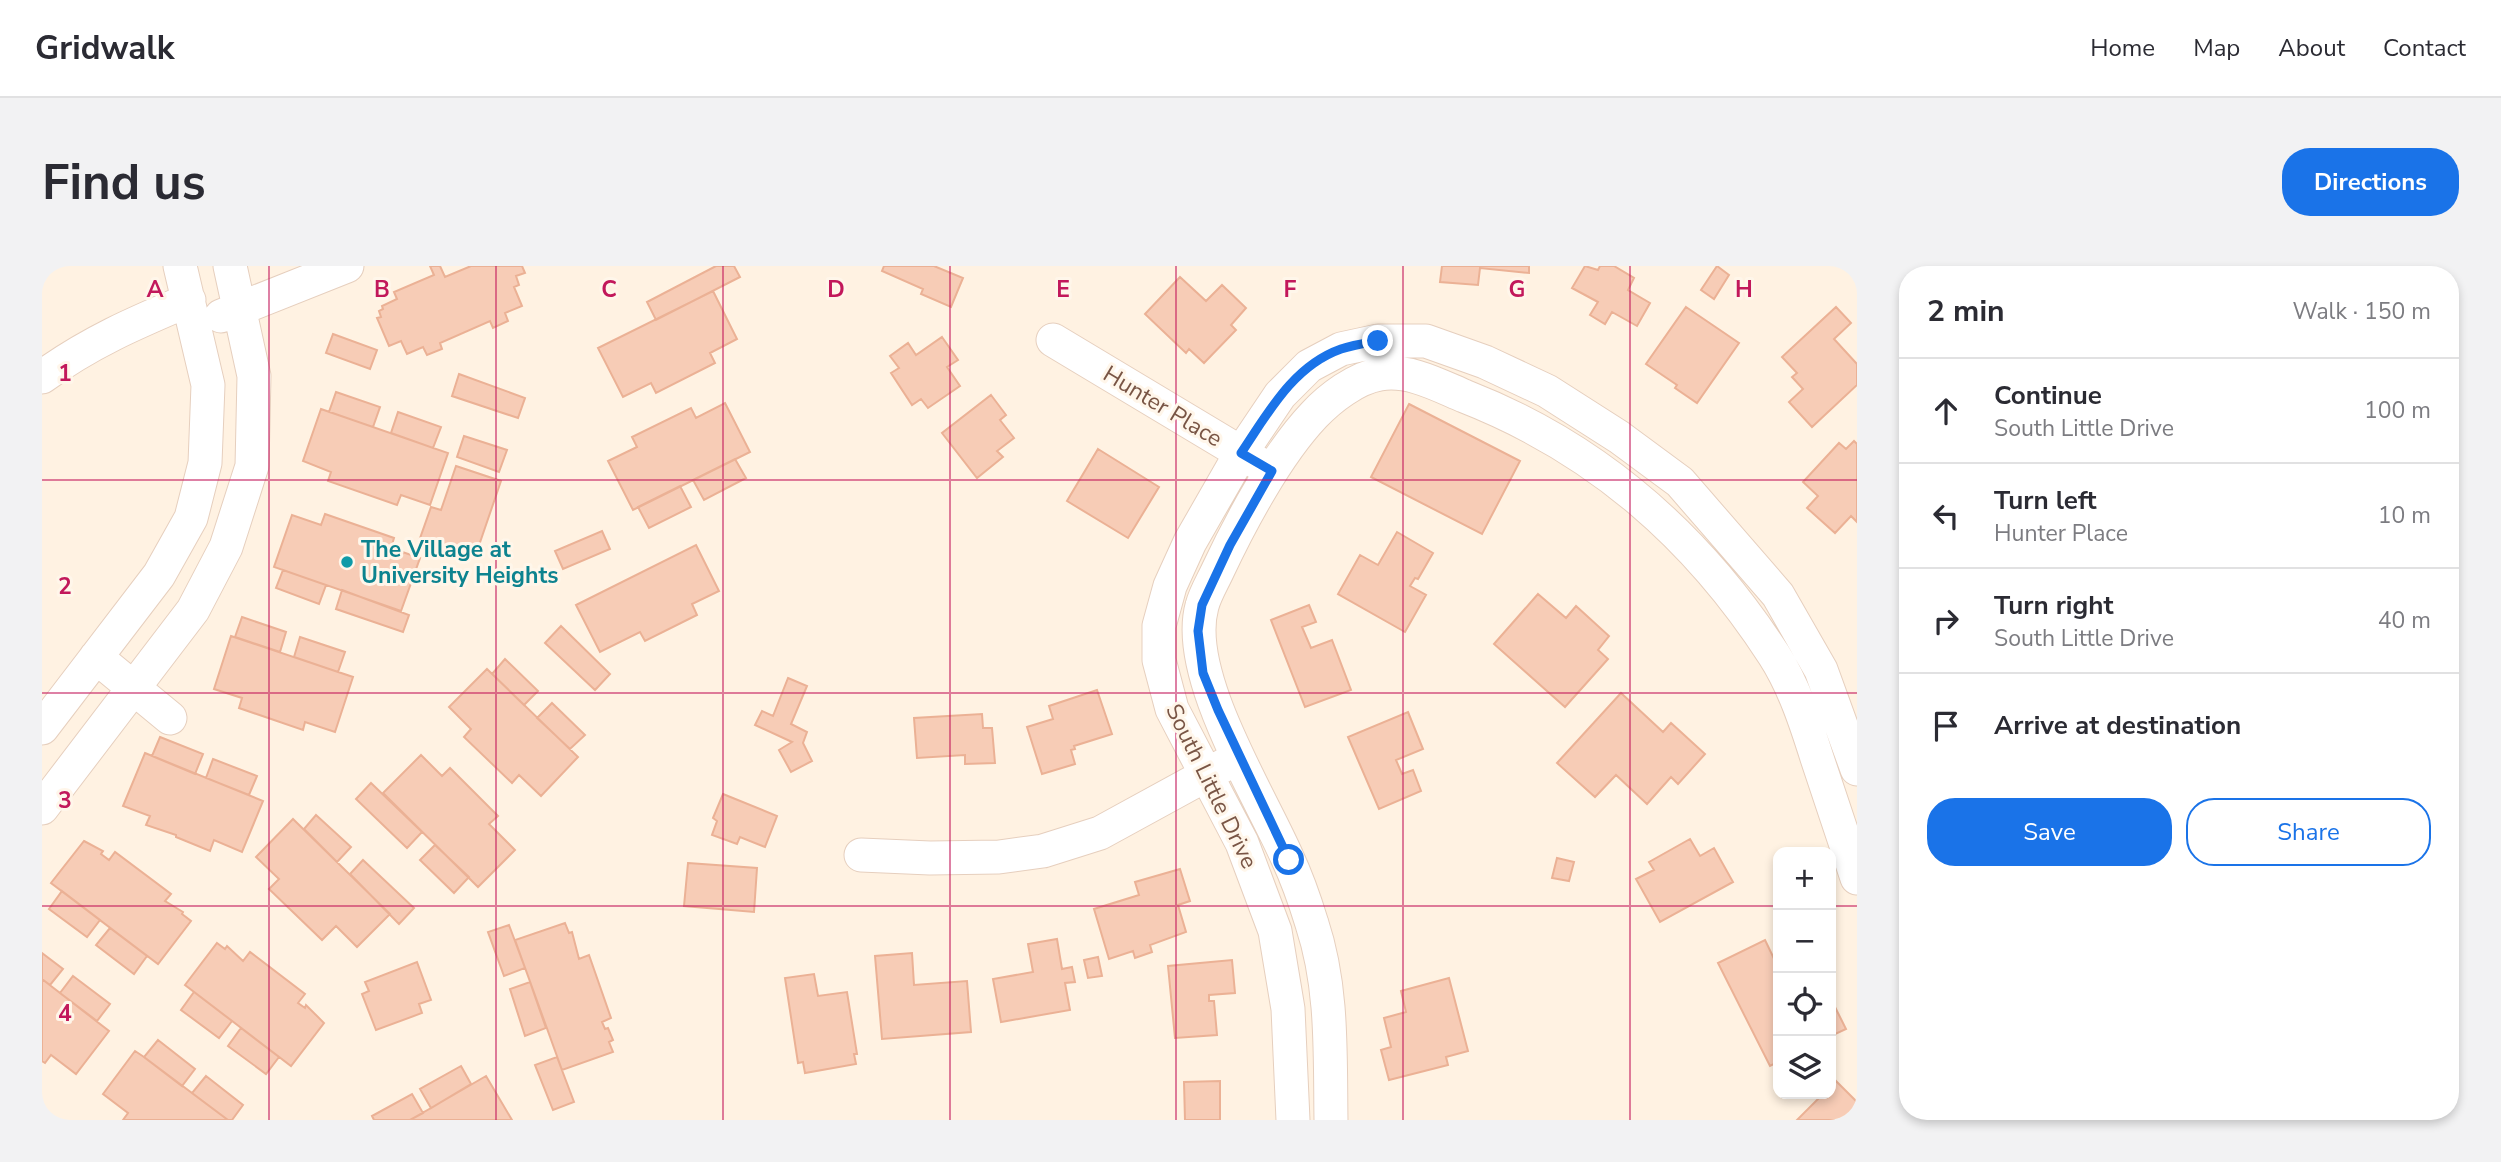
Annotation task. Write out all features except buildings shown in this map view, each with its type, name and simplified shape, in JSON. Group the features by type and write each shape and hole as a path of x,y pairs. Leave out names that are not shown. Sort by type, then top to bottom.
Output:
{"street":[{"path":"42,377 75,353 187,293 231,266 254,376 252,466 226,547 193,610 42,808"},
{"path":"187,293 240,310 347,266"},
{"path":"42,728 159,575 191,518 205,463 208,385 187,293"},
{"name":"Hunter Place","path":"1053,340 1272,471"},
{"name":"South Little Drive","path":"1293,1120 1288,1009 1275,931 1242,843 1172,709 1159,660 1159,626 1170,586 1191,542 1241,453 1280,395 1309,366 1341,349 1378,341 1426,341 1485,362 1548,391 1619,437 1681,482 1777,595 1821,670 1857,769"},
{"name":"South Little Drive","path":"1331,1120 1328,995 1313,928 1289,860 1203,673 1198,631 1202,605 1230,545 1272,471 1313,416 1344,389 1380,374 1414,376 1472,399 1550,437 1612,476 1671,527 1721,580 1777,659 1803,714 1857,878"},
{"path":"96,657 170,718"},
{"path":"861,855 999,857 1043,851 1101,833 1240,757"}],"place":[{"name":"The Village at University Heights","path":"347,562"}],"route":[{"path":"1289,860 1203,673 1198,631 1202,605 1230,545 1272,471 1241,453 1280,395 1309,366 1341,349 1378,341"}]}
